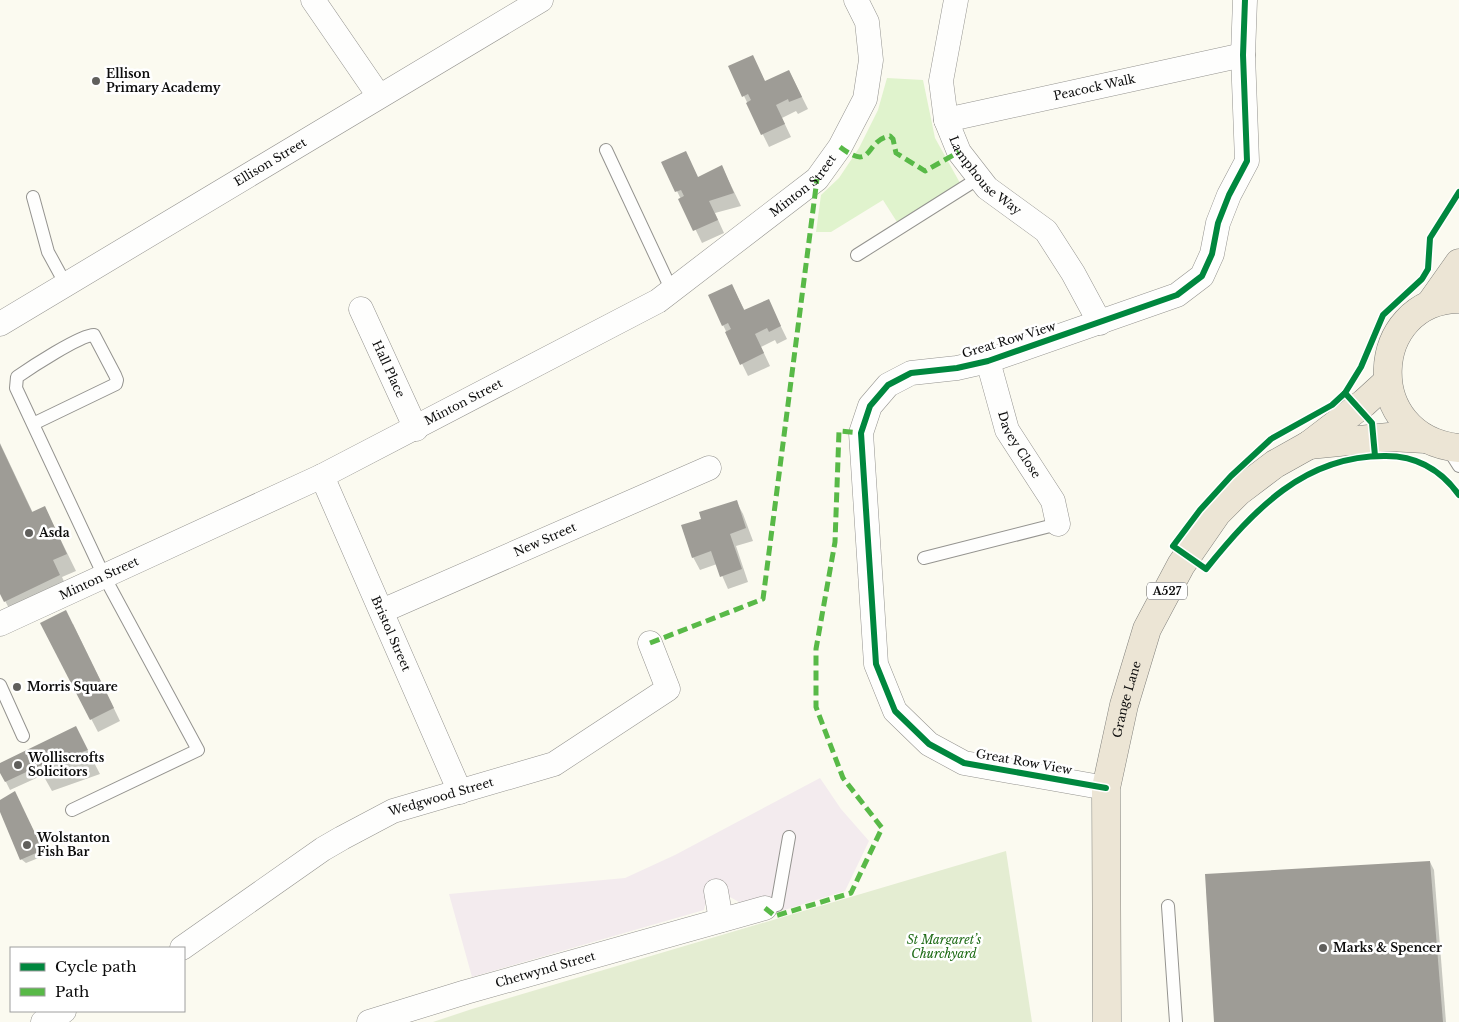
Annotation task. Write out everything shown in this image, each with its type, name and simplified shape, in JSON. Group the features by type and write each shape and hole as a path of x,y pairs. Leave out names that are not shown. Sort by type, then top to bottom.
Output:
{"highway":[{"path":"1447,450 1410,428 1399,415 1391,400 1387,382 1388,358 1396,336 1411,318 1430,304 1459,263"},
{"path":"1430,304 1459,298"},
{"name":"Grange Lane","path":"1107,1022 1106,788 1124,705 1147,629 1181,564 1217,513 1238,492 1275,464 1309,445 1364,403 1387,382"},
{"name":"Grange Lane","path":"1309,445 1389,437 1447,450"}],"street":[{"path":"313,0 379,96"},
{"name":"Ellison Street","path":"0,324 541,0"},
{"name":"Minton Street","path":"0,624 322,476 416,429 658,301 672,291 817,179 840,147 865,99 871,60 867,22 856,0"},
{"name":"Lamphouse Way","path":"956,0 941,81 946,120 959,152 987,188 1046,232 1073,272 1100,323"},
{"name":"Great Row View","path":"1106,788 964,763 929,744 895,711 876,664 862,432 870,406 888,385 911,373 957,368 988,361 1177,295 1202,276 1212,254 1218,223 1229,195 1247,161 1243,55 1245,0"},
{"name":"Peacock Walk","path":"946,120 1243,55"},
{"name":"Hall Place","path":"361,309 416,429"},
{"name":"Davey Close","path":"988,361 1007,430 1038,475 1053,501 1058,524"},
{"name":"New Street","path":"382,611 709,468"},
{"name":"Bristol Street","path":"322,476 460,792"},
{"name":"Wedgwood Street","path":"183,947 322,848 393,811 554,764 668,689 650,643"},
{"path":"716,891 721,920"},
{"name":"Chetwynd Street","path":"369,1022 466,992 765,908"},
{"path":"43,1022 62,1012"}],"lane":[{"path":"606,150 672,291"},
{"path":"857,255 979,178"},
{"path":"33,197 48,252 66,285"},
{"path":"33,424 116,384 115,374 94,335 82,338 17,377 16,388 104,576 198,750 72,810"},
{"path":"924,558 1058,524"},
{"path":"0,685 23,736"},
{"path":"765,908 777,905 789,837"},
{"path":"1168,906 1176,1022"}],"shaded area":[{"path":"820,778 841,809 869,841 845,891 778,912 777,905 741,903 728,896 706,902 704,910 472,977 449,894 625,878 675,855"}],"green space":[{"path":"887,78 923,80 935,138 960,183 897,222 883,200 831,232 816,232 821,195 839,178 859,148 878,110"},
{"name":"St Margaret’s Churchyard","path":"1006,851 1032,1022 433,1022 472,1009"}],"building":[{"path":"753,55 765,81 789,70 802,97 789,102 788,99 776,105 785,124 761,135 746,103 751,100 748,94 742,97 728,66"},
{"path":"686,151 698,177 722,165 734,193 709,201 718,220 693,231 678,199 684,196 681,190 675,192 661,162"},
{"path":"732,284 744,310 769,299 781,326 769,332 767,328 755,334 764,353 740,365 725,332 731,329 728,323 722,326 708,295"},
{"name":"Asda","path":"0,444 32,512 45,506 67,554 53,560 60,575 4,602 0,594"},
{"path":"737,500 746,528 730,534 742,569 720,577 711,551 692,558 681,525 701,519 699,512"},
{"path":"66,610 114,708 90,720 40,623"},
{"path":"76,726 88,750 37,767 5,782 0,773 0,763"},
{"path":"15,791 43,850 20,860 0,812 0,800"},
{"name":"Marks & Spencer","path":"1430,861 1443,1022 1214,1022 1205,874"}],"marked path":[{"path":"840,147 851,154 859,157 864,156 876,143 890,136 893,139 896,153 925,171 959,152"},
{"path":"650,643 763,599 817,179"},
{"path":"765,908 775,916 851,893 882,828 843,778 816,707 816,649 835,542 839,431 861,433"}],"cycle path":[{"path":"1106,788 964,763 929,744 895,711 876,664 861,433 870,406 888,385 911,373 957,368 988,361 1177,295 1202,276 1212,254 1218,223 1229,195 1247,161 1243,55 1245,0"},
{"path":"1459,192 1430,238 1428,269 1422,279 1383,315 1361,367 1345,393 1332,405 1271,439 1231,476 1200,510 1173,546 1206,569 1243,526 1283,490 1306,476 1330,465 1357,458 1386,456 1418,462 1444,478 1459,495"},
{"path":"1345,393 1372,423 1375,456"}],"place":[{"name":"Ellison Primary Academy","path":"96,81"},
{"name":"Asda","path":"29,533"},
{"name":"Morris Square","path":"17,687"},
{"name":"Wolliscrofts Solicitors","path":"18,765"},
{"name":"Wolstanton Fish Bar","path":"27,845"},
{"name":"Marks & Spencer","path":"1323,948"}]}
